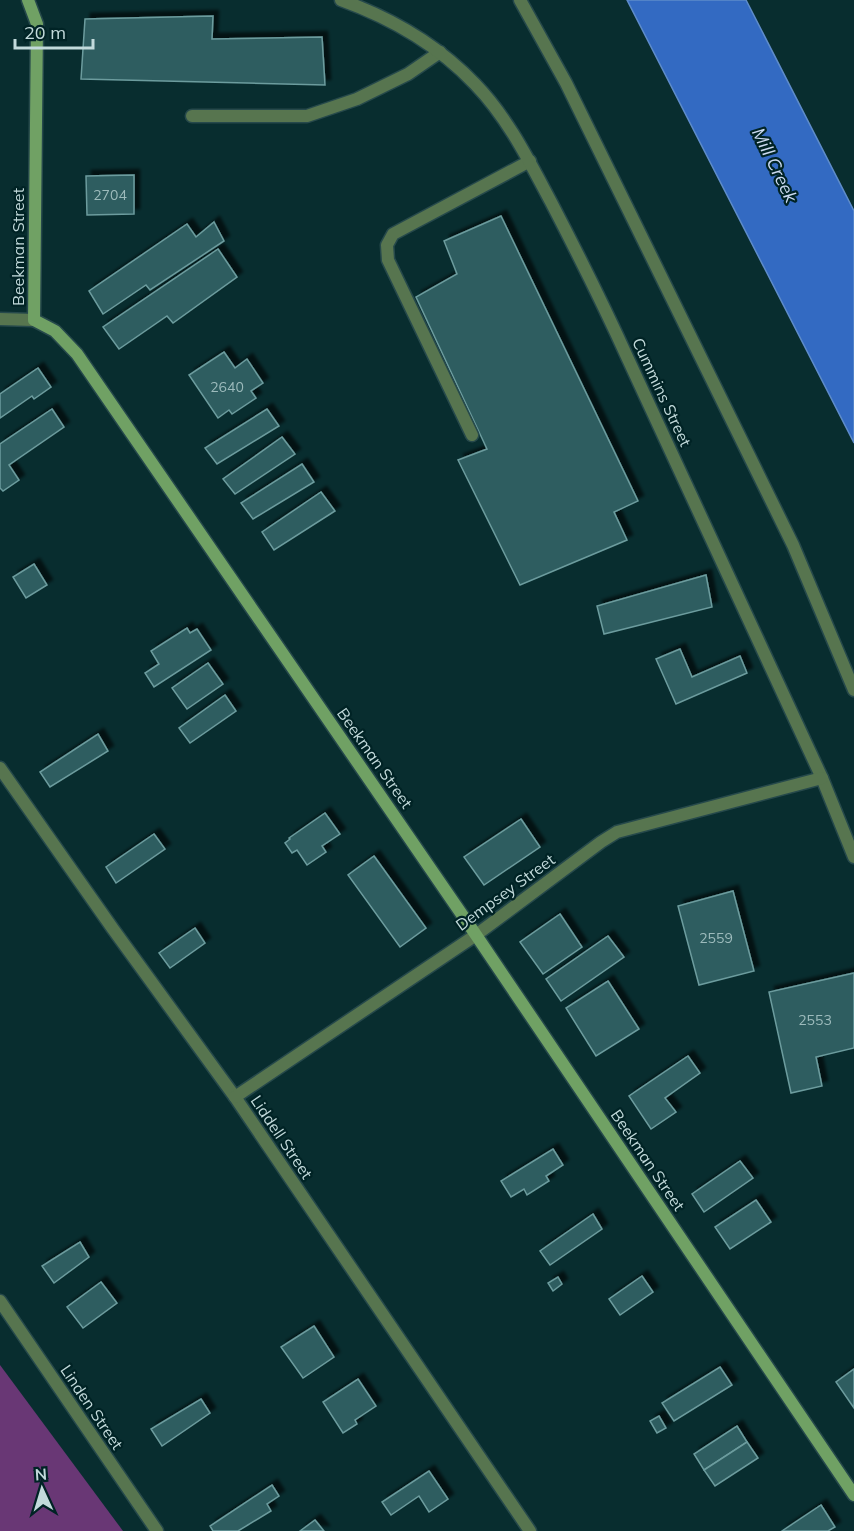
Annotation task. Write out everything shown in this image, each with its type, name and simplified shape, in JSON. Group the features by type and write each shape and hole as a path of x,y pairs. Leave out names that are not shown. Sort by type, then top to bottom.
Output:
{"main road":[{"name":"Beekman Street","path":"28,0 37,24 34,320 55,331 77,354 476,935 854,1495"}],"street":[{"name":"Cummins Street","path":"340,0 358,6 411,32 440,52 475,84 506,120 530,161 590,277 822,778 854,857"},
{"path":"520,0 566,82 793,545 854,690"},
{"path":"192,116 307,116 357,99 408,74 440,52"},
{"path":"472,435 388,260 387,245 393,234 530,161"},
{"path":"0,319 34,320"},
{"name":"Liddell Street","path":"0,768 112,929 235,1097 530,1531"},
{"name":"Dempsey Street","path":"235,1097 476,935 617,832 822,778"},
{"name":"Linden Street","path":"0,1301 157,1531"}],"shaded area":[{"path":"0,1365 123,1531 0,1531"}],"water":[{"name":"Mill Creek","path":"627,0 746,0 854,211 854,443"}],"building":[{"path":"213,16 212,39 322,37 325,85 81,79 85,19"},
{"path":"134,175 134,214 87,215 86,176"},
{"path":"501,216 638,501 614,512 627,540 520,585 458,460 487,449 416,297 457,274 444,241"},
{"path":"214,222 224,241 150,290 146,285 103,314 89,291 187,224 196,237"},
{"path":"218,249 237,277 173,323 167,316 119,349 103,327"},
{"path":"224,352 235,368 247,359 263,383 251,391 256,398 232,414 229,410 218,418 189,375"},
{"path":"38,368 51,387 34,399 32,396 0,418 0,394"},
{"path":"52,409 64,427 9,465 19,480 3,491 0,488 0,444"},
{"path":"267,409 279,426 217,464 205,448"},
{"path":"282,437 295,454 235,494 223,479"},
{"path":"302,464 314,482 253,519 241,503"},
{"path":"321,492 335,511 274,550 262,532"},
{"path":"34,564 47,585 26,598 13,577"},
{"path":"706,575 712,607 604,634 597,606"},
{"path":"187,628 190,633 197,629 211,650 154,687 145,673 159,664 151,651"},
{"path":"680,649 692,677 740,656 747,673 676,704 656,659"},
{"path":"208,663 223,684 187,709 172,688"},
{"path":"225,695 236,711 190,743 179,728"},
{"path":"98,734 108,751 50,787 40,772"},
{"path":"325,813 340,834 322,846 326,852 307,865 297,850 292,853 285,843"},
{"path":"521,819 540,847 484,885 464,857"},
{"path":"154,834 165,849 116,883 106,867"},
{"path":"374,856 426,928 400,947 348,875"},
{"path":"733,891 754,971 699,985 678,906"},
{"path":"560,914 582,947 543,974 520,942"},
{"path":"195,928 205,943 170,968 159,953"},
{"path":"608,936 624,957 561,1001 546,979"},
{"path":"854,973 854,1048 816,1057 822,1086 791,1093 769,992"},
{"path":"608,981 639,1029 596,1056 566,1008"},
{"path":"688,1056 700,1073 665,1098 676,1112 651,1129 629,1096"},
{"path":"553,1149 563,1165 546,1176 549,1181 527,1195 524,1189 511,1197 501,1181"},
{"path":"740,1161 753,1178 704,1212 692,1194"},
{"path":"756,1200 771,1222 730,1249 715,1227"},
{"path":"593,1214 602,1229 550,1265 540,1251"},
{"path":"80,1242 89,1257 54,1283 42,1266"},
{"path":"642,1276 653,1292 620,1315 609,1299"},
{"path":"558,1277 562,1284 553,1291 548,1283"},
{"path":"101,1282 117,1303 83,1328 67,1307"},
{"path":"314,1326 334,1357 303,1378 281,1347"},
{"path":"720,1367 732,1385 674,1421 662,1403"},
{"path":"854,1369 854,1408 836,1382"},
{"path":"358,1379 376,1406 355,1420 357,1424 343,1433 323,1402"},
{"path":"201,1399 210,1413 162,1446 151,1429"},
{"path":"659,1416 666,1428 657,1433 650,1421"},
{"path":"737,1426 747,1442 704,1470 694,1454"},
{"path":"747,1442 758,1458 715,1486 704,1470"},
{"path":"429,1471 448,1499 429,1512 419,1496 391,1515 382,1502"},
{"path":"272,1485 279,1496 267,1504 271,1511 238,1531 213,1531 210,1526"},
{"path":"821,1505 835,1527 828,1531 782,1531"},
{"path":"315,1520 324,1531 300,1531"}]}
